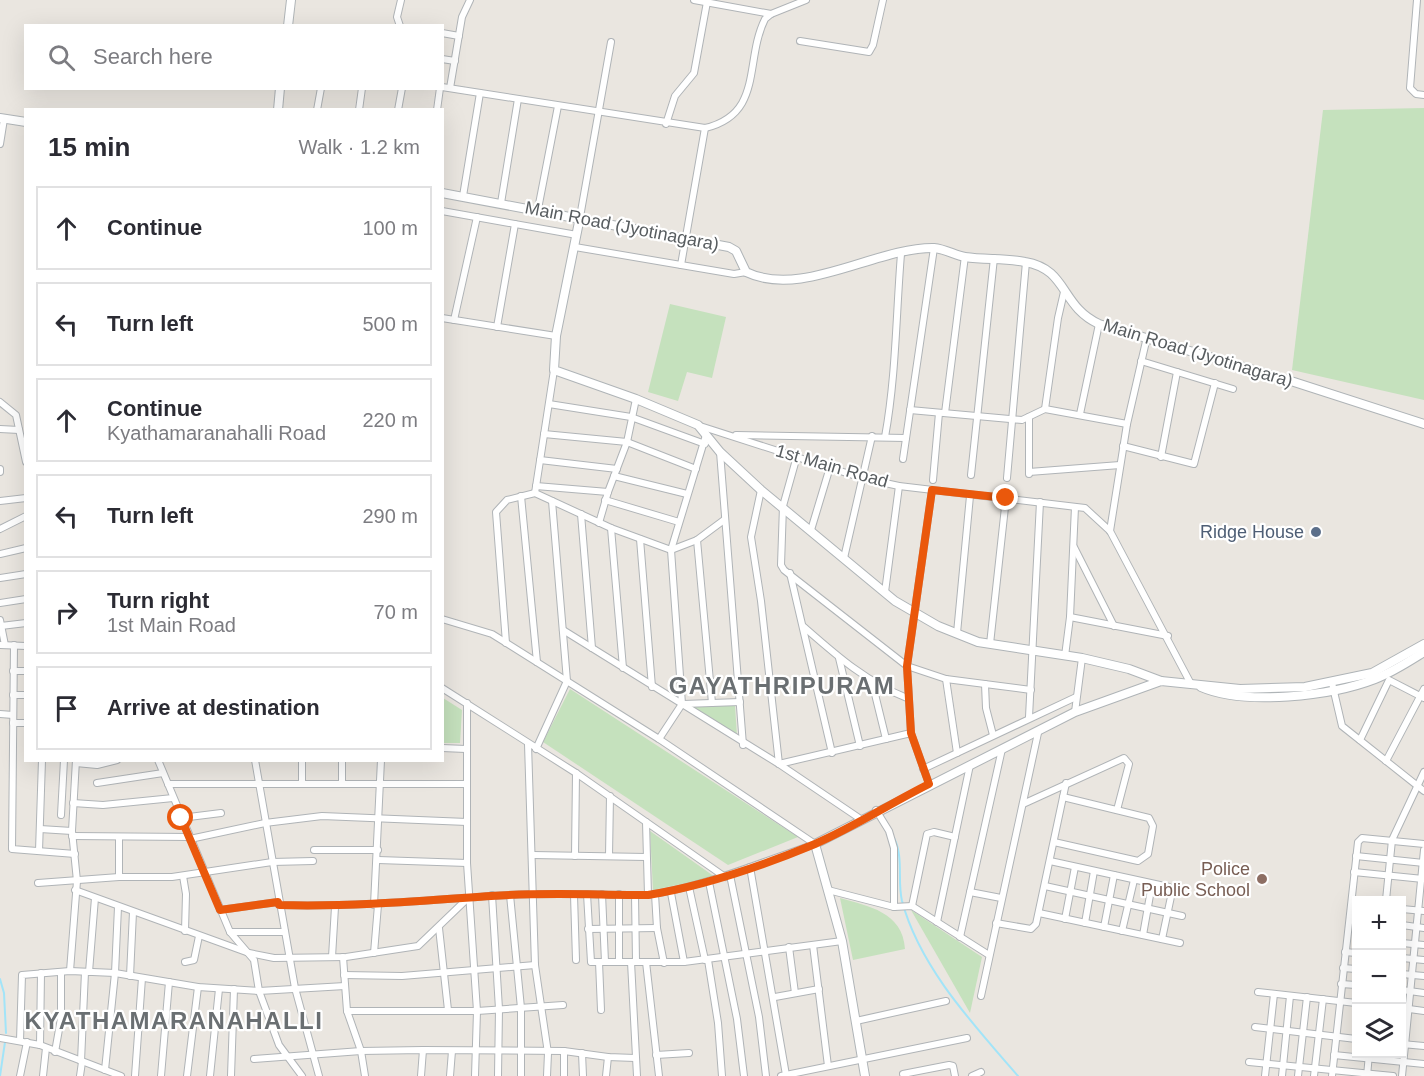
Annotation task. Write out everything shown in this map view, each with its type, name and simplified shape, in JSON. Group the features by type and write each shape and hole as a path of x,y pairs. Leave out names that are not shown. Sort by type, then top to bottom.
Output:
{"street":[{"path":"288,24 291,0"},
{"path":"399,24 397,17 400,0"},
{"path":"450,88 462,17 470,0"},
{"path":"694,0 771,14"},
{"path":"444,88 666,124 705,128 732,118 743,103 762,26 771,14 806,0"},
{"path":"800,41 869,52 873,45 883,0"},
{"path":"1417,0 1410,88 1416,94 1424,95"},
{"path":"666,124 675,96 694,73 706,2"},
{"path":"444,33 459,36"},
{"path":"535,493 554,370 556,336 575,247 611,42"},
{"path":"444,59 454,61"},
{"path":"278,108 280,90"},
{"path":"317,108 321,90"},
{"path":"358,108 362,90"},
{"path":"398,108 402,90"},
{"path":"437,108 441,90"},
{"path":"463,196 480,93"},
{"path":"501,203 518,99"},
{"path":"538,209 558,106"},
{"path":"0,144 2,119 24,122"},
{"path":"681,265 705,128"},
{"name":"Main Road (Jyotinagara)","path":"444,193 687,237 734,249 746,272 770,279 786,280 934,248 965,256 1026,262 1053,273 1082,315 1099,324 1424,424"},
{"path":"444,211 577,235"},
{"path":"454,320 477,217"},
{"path":"497,327 515,224"},
{"path":"575,247 734,274 746,272"},
{"path":"903,459 934,248"},
{"path":"885,437 894,388 892,365 901,254"},
{"path":"933,480 965,256"},
{"path":"971,475 994,258"},
{"path":"1007,478 1026,262"},
{"path":"1045,409 1064,292"},
{"path":"444,318 556,336"},
{"path":"1080,414 1099,324"},
{"path":"1110,531 1127,424 1147,337"},
{"path":"1142,361 1233,389"},
{"path":"554,370 636,399 698,425 720,452 761,490 885,592 914,612 957,633 990,644 1082,658 1129,669 1161,681 1192,684 1205,689 1242,696 1307,694 1372,673 1424,644"},
{"path":"1161,457 1178,372"},
{"path":"1123,446 1194,464 1215,383"},
{"path":"599,523 605,500 627,442 636,399"},
{"path":"0,402 16,415 24,453"},
{"path":"549,404 631,417 705,444"},
{"path":"910,410 1022,420 1045,409 1127,424"},
{"path":"1029,417 1029,473 1120,465"},
{"name":"1st Main Road","path":"698,425 862,478 899,486 1085,508 1098,517 1110,531 1192,684"},
{"path":"0,429 19,430"},
{"path":"544,434 627,442 696,469"},
{"path":"659,739 682,704 671,550 706,435"},
{"path":"728,435 906,438"},
{"path":"844,558 872,436"},
{"path":"720,452 743,744"},
{"path":"797,456 783,506 781,565 907,666 946,679 1031,690"},
{"path":"540,460 616,472 687,494"},
{"path":"811,530 830,466"},
{"path":"536,486 608,492"},
{"path":"885,592 899,486"},
{"path":"761,490 751,537 761,601 779,764"},
{"path":"929,784 911,733 907,699 907,666 932,490"},
{"path":"506,643 496,512 507,500 535,493 599,523 671,550 697,540 724,520"},
{"path":"521,496 537,662"},
{"path":"957,633 970,496"},
{"path":"0,501 24,498"},
{"path":"990,644 1006,498"},
{"path":"605,500 679,522"},
{"path":"536,749 567,681 552,501"},
{"path":"1029,717 1040,502"},
{"path":"1065,656 1070,617 1075,507"},
{"path":"581,514 592,648"},
{"path":"0,529 24,517"},
{"path":"611,528 623,668"},
{"path":"639,539 652,687"},
{"path":"697,540 712,702"},
{"path":"1074,546 1114,626"},
{"path":"0,554 24,548"},
{"path":"789,573 832,753"},
{"path":"0,578 24,574"},
{"path":"0,603 24,598"},
{"path":"1070,617 1168,636"},
{"path":"444,620 492,634 659,739 815,844 842,941 865,1076"},
{"path":"24,623 1,623 2,645 24,646"},
{"path":"803,627 872,682 907,699"},
{"path":"563,630 743,744 779,764 862,820"},
{"path":"14,645 12,849 75,854"},
{"path":"1332,686 1374,679 1424,651"},
{"path":"839,657 860,746"},
{"path":"1076,712 1082,658"},
{"path":"13,671 24,671"},
{"path":"946,679 957,753"},
{"path":"220,910 279,904 376,905 510,895 648,895 671,892 728,876 815,844 862,820 876,810 1002,748 1038,733 1076,712 1161,681"},
{"path":"1359,740 1389,681 1422,697"},
{"path":"872,682 886,739"},
{"path":"985,684 986,708 993,735"},
{"path":"1332,686 1342,726 1424,791"},
{"path":"1386,761 1422,697 1424,688"},
{"path":"444,689 576,773 728,876 759,1017 766,1076"},
{"path":"13,695 24,695"},
{"path":"923,769 1029,717 1076,697"},
{"path":"682,704 740,702"},
{"path":"468,703 467,863 472,970 477,1011 475,1076"},
{"path":"0,714 13,715"},
{"path":"13,723 24,723"},
{"path":"779,764 911,733"},
{"path":"981,996 988,955 1038,733"},
{"path":"528,744 535,965 548,1053 547,1076"},
{"path":"444,748 466,748"},
{"path":"960,937 1002,748"},
{"path":"1023,804 1121,758 1127,759 1129,764 1117,810"},
{"path":"39,851 42,762"},
{"path":"62,815 64,762"},
{"path":"70,972 75,890 78,881 72,833 76,762 97,765 109,762"},
{"path":"159,762 230,932 255,960 259,991 279,1044 302,1076"},
{"path":"255,762 295,988 318,1076"},
{"path":"302,762 302,783"},
{"path":"342,762 342,784"},
{"path":"374,953 381,762"},
{"path":"937,922 970,764"},
{"path":"1386,896 1392,840 1424,772"},
{"path":"98,783 163,773"},
{"path":"575,856 576,773"},
{"path":"996,923 1030,929 1036,924 1066,783"},
{"path":"168,784 466,784"},
{"path":"609,856 610,796"},
{"path":"1054,842 1143,860 1148,854 1151,820 1063,797"},
{"path":"73,803 103,805 173,798"},
{"path":"876,810 889,831 894,848 894,907"},
{"path":"181,818 221,813"},
{"path":"40,829 119,837 189,838 265,823 322,816 467,822"},
{"path":"646,822 648,895"},
{"path":"907,906 927,834 934,832 955,837"},
{"path":"119,837 119,877"},
{"path":"1353,896 1358,842 1362,838 1424,844"},
{"path":"314,850 378,850"},
{"path":"1406,1026 1415,944 1420,927 1424,850"},
{"path":"532,855 646,857"},
{"path":"1356,856 1423,863"},
{"path":"378,860 467,863"},
{"path":"38,883 119,877 183,876 272,862 313,861"},
{"path":"1050,861 1171,889 1162,939"},
{"path":"750,867 775,997 783,1075 814,1073 828,1066 968,1038"},
{"path":"1065,919 1075,867"},
{"path":"1085,923 1094,871"},
{"path":"1354,872 1423,879"},
{"path":"1104,927 1114,875"},
{"path":"183,876 186,894 185,931"},
{"path":"1122,931 1134,880"},
{"path":"710,882 725,956 744,1076"},
{"path":"1143,935 1152,884"},
{"path":"1045,886 1182,916"},
{"path":"690,887 718,1023 722,1076"},
{"path":"75,890 249,953 291,958 343,957 418,946 468,898"},
{"path":"828,890 894,907 907,906 937,922 988,955"},
{"path":"671,892 684,962"},
{"path":"970,892 1002,898"},
{"path":"574,894 576,960"},
{"path":"587,894 589,961 684,962 842,941"},
{"path":"601,1011 602,894"},
{"path":"619,894 619,961"},
{"path":"655,894 657,928 664,963"},
{"path":"510,895 520,1008 521,1076"},
{"path":"635,895 633,962 637,1076"},
{"path":"492,896 499,1010 498,1076"},
{"path":"80,1076 95,898"},
{"path":"332,957 334,906"},
{"path":"102,1072 115,974 118,907"},
{"path":"1332,1073 1348,920 1352,907"},
{"path":"1406,910 1421,911"},
{"path":"130,976 133,912"},
{"path":"1039,913 1180,943"},
{"path":"1348,920 1352,920"},
{"path":"439,928 448,1010"},
{"path":"588,929 657,928"},
{"path":"230,932 285,932"},
{"path":"185,962 193,961 199,936"},
{"path":"1347,937 1352,938"},
{"path":"1406,943 1424,945"},
{"path":"813,945 828,1066"},
{"path":"789,948 795,993"},
{"path":"1345,952 1352,953"},
{"path":"343,957 347,1011 361,1051 365,1076"},
{"path":"1406,958 1424,960"},
{"path":"646,962 658,1076"},
{"path":"344,975 402,976 535,965"},
{"path":"1343,968 1352,969"},
{"path":"20,1076 23,1042 21,976 87,972 198,987 259,991 345,986"},
{"path":"41,973 43,1076"},
{"path":"55,1052 61,1018 61,973"},
{"path":"1406,974 1424,976"},
{"path":"135,1076 142,978"},
{"path":"161,1076 169,982"},
{"path":"1341,984 1352,985"},
{"path":"187,1076 198,987"},
{"path":"210,1076 219,988"},
{"path":"231,1076 234,989"},
{"path":"775,997 819,989"},
{"path":"1406,990 1424,993"},
{"path":"1258,992 1352,1003"},
{"path":"1265,1076 1274,994"},
{"path":"1282,1076 1290,996"},
{"path":"1298,1076 1306,997"},
{"path":"1314,1076 1323,999"},
{"path":"856,1021 946,1001"},
{"path":"347,1011 477,1011 563,1005"},
{"path":"1406,1009 1424,1011"},
{"path":"1256,1027 1352,1038"},
{"path":"0,1038 43,1046 102,1072 121,1076"},
{"path":"1406,1044 1424,1046"},
{"path":"254,1059 361,1051 423,1050 521,1053 564,1051 608,1058 635,1058"},
{"path":"421,1076 423,1050"},
{"path":"450,1076 452,1051"},
{"path":"564,1051 564,1076"},
{"path":"582,1053 584,1076"},
{"path":"656,1055 689,1053"},
{"path":"1334,1055 1352,1056"},
{"path":"606,1076 608,1058"},
{"path":"1367,1075 1369,1058"},
{"path":"1383,1058 1424,1064"},
{"path":"1402,1076 1403,1061"},
{"path":"1249,1062 1315,1068 1332,1073 1393,1076"},
{"path":"903,1074 949,1065 952,1066 955,1076"},
{"path":"972,1076 981,1072"}],"green space":[{"path":"1424,108 1424,400 1292,370 1323,110"},
{"path":"670,304 726,317 712,378 687,372 678,401 648,392"},
{"path":"570,689 798,837 728,865 543,742"},
{"path":"444,699 462,710 460,743 444,743"},
{"path":"688,705 735,705 737,736"},
{"path":"650,831 715,877 653,890"},
{"path":"840,898 872,908 891,919 903,937 905,949 853,960"},
{"path":"911,910 982,957 970,1013"}],"waterway":[{"path":"894,838 899,853 902,901 910,926 950,994 1018,1076"},
{"path":"0,979 4,993 6,1033"},
{"path":"0,1076 5,1042"}],"place":[{"name":"Ridge House","path":"1316,532"},
{"name":"Police Public School","path":"1262,879"}],"district":[{"name":"GAYATHRIPURAM","path":"782,685"},
{"name":"KYATHAMARANAHALLI","path":"174,1020"}],"route":[{"path":"181,818 220,910 278,902 279,905 334,906 399,904 492,896 648,895 671,892 725,877 815,844 929,784 911,733 907,699 907,666 932,490 970,496 1006,498"}]}
